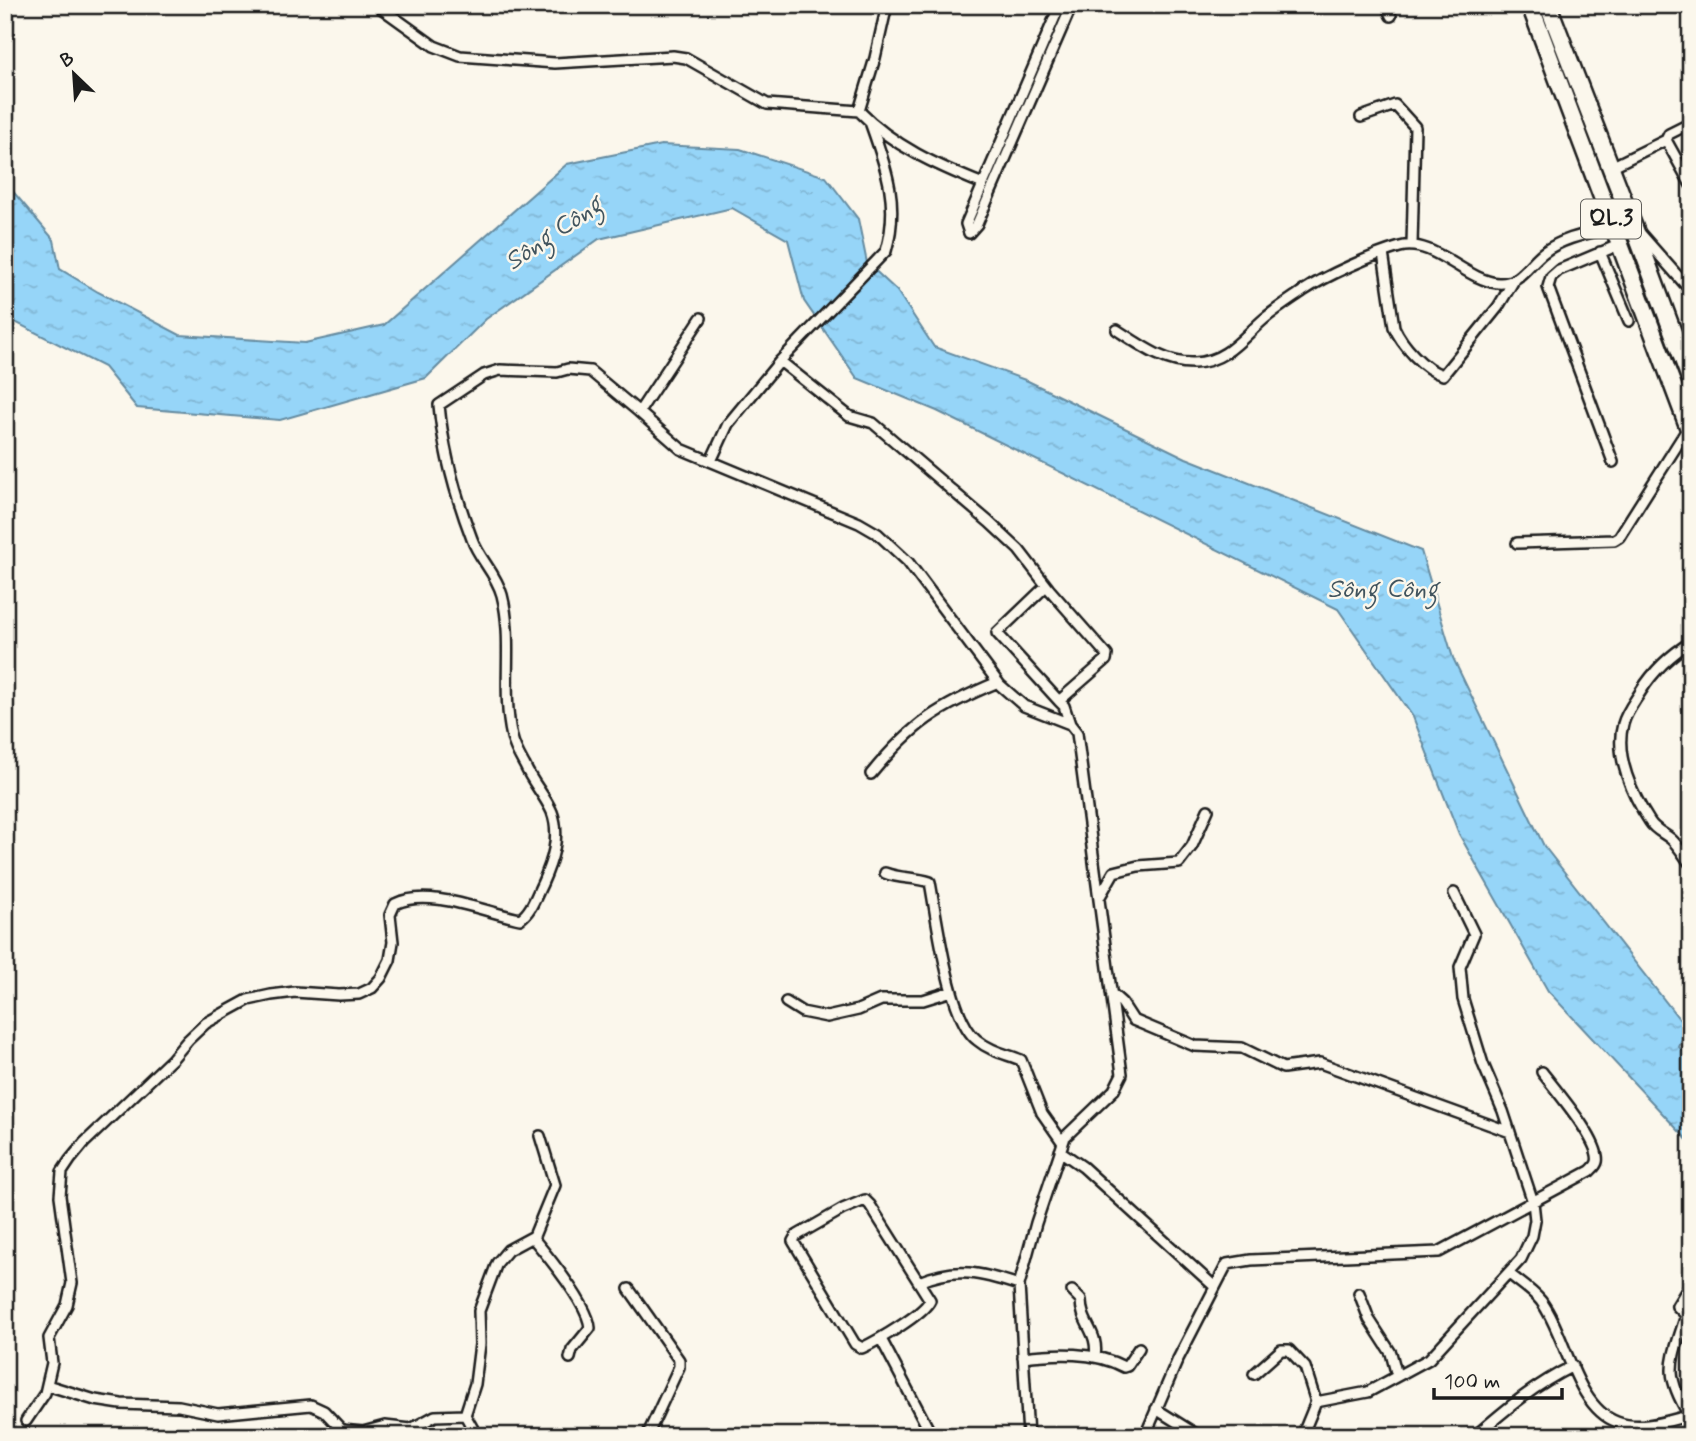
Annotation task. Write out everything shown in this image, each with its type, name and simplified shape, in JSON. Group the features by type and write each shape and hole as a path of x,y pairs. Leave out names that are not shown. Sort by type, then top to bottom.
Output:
{"highway":[{"name":"QL.3","path":"1530,5 1690,430"},
{"name":"QL.3","path":"1548,5 1691,381"},
{"path":"1618,235 1635,230"}],"street":[{"path":"377,5 433,46 460,57 555,63 673,56 686,58 767,104 859,111 890,137 939,166 983,184"},
{"path":"859,111 887,5"},
{"path":"1060,5 966,224 969,233 977,225 1072,5"},
{"path":"1386,5 1391,16"},
{"path":"1361,117 1395,105 1415,127 1412,245"},
{"path":"711,461 728,424 779,361 887,251 893,207 891,184 870,122"},
{"path":"1611,167 1666,140 1669,134 1691,123"},
{"path":"1666,140 1691,185"},
{"path":"1635,230 1652,245 1691,291"},
{"path":"1613,462 1548,287 1551,276 1559,270 1600,252 1618,235"},
{"path":"1383,253 1394,327 1398,337 1434,373 1443,375 1499,307 1513,282 1546,250 1564,241 1618,235"},
{"path":"1116,330 1166,359 1201,362 1224,355 1245,340 1263,320 1308,288 1383,253 1412,245 1497,283 1513,282"},
{"path":"1600,252 1629,321"},
{"path":"639,412 701,318"},
{"path":"779,361 849,416 873,423 902,445 1019,550 1046,586 1108,657 1059,701"},
{"path":"26,1421 39,1403 47,1385 52,1363 49,1338 67,1305 72,1283 60,1186 62,1172 84,1143 206,1023 248,1000 295,992 359,994 372,988 381,978 390,960 393,942 390,915 395,904 412,899 434,900 520,919 530,909 545,878 554,851 555,823 551,810 512,741 506,704 509,661 502,595 493,573 472,541 451,467 439,405 484,375 500,370 590,371 670,442 859,523 878,534 908,562 998,682 1024,706 1070,724"},
{"path":"1517,543 1614,540 1619,537 1690,430"},
{"path":"1028,1436 1020,1285 1036,1223 1065,1137 1114,1090 1122,1074 1077,733 1070,724 1064,706 998,633 1046,586"},
{"path":"1691,642 1671,654 1648,680 1630,708 1623,724 1621,739 1629,780 1651,824 1677,845 1691,864"},
{"path":"871,774 893,747 937,710 998,682"},
{"path":"1098,899 1114,872 1138,866 1179,863 1192,846 1209,810"},
{"path":"885,873 899,879 930,882 952,991 958,1013 967,1030 993,1050 1021,1060 1042,1113 1061,1147 1215,1287"},
{"path":"1316,1402 1368,1392 1429,1359 1521,1259 1532,1236 1535,1220 1533,1202 1510,1132 1483,1064 1463,999 1460,967 1474,934 1454,893"},
{"path":"786,1002 802,1012 827,1017 858,1010 881,1000 923,1000 952,991"},
{"path":"1111,993 1122,1003 1133,1020 1195,1046 1242,1048 1283,1068 1320,1063 1510,1132"},
{"path":"1145,1436 1178,1359 1227,1264 1251,1260 1439,1252 1590,1171 1597,1162 1595,1150 1582,1126 1542,1072"},
{"path":"477,1436 465,1415 475,1384 480,1344 479,1311 497,1263 508,1250 532,1237 555,1185 540,1136"},
{"path":"864,1200 870,1205 919,1282 930,1300 929,1304 881,1339 862,1348 858,1347 793,1243 794,1239 843,1209 864,1200"},
{"path":"532,1237 587,1315 590,1328 572,1350 570,1358"},
{"path":"919,1282 962,1271 977,1272 1020,1285"},
{"path":"1508,1273 1542,1303 1591,1401 1602,1413 1616,1422 1644,1426 1690,1415 1672,1383 1672,1364 1686,1315 1676,1306 1691,1283"},
{"path":"629,1289 679,1360 679,1367 647,1436"},
{"path":"1072,1291 1081,1300 1086,1322 1097,1343 1095,1357"},
{"path":"1359,1293 1369,1319 1391,1353 1397,1376"},
{"path":"881,1339 932,1436"},
{"path":"1023,1357 1095,1357 1124,1367 1139,1348"},
{"path":"1254,1374 1281,1350 1289,1350 1307,1371 1316,1402 1302,1436"},
{"path":"1475,1436 1513,1403 1573,1366"},
{"path":"47,1385 95,1400 121,1404 179,1406 218,1414 311,1405 324,1411 342,1430 363,1432 385,1426 411,1429 440,1415 465,1415"},
{"path":"1157,1409 1199,1436"}],"water":[{"name":"Sông Công","path":"661,145 740,149 826,177 858,219 867,263 897,291 934,347 1028,381 1186,458 1421,551 1453,658 1544,846 1687,1029 1679,1047 1691,1058 1691,1144 1548,991 1459,834 1413,717 1338,609 937,411 857,378 804,301 788,240 732,208 599,239 486,319 426,378 280,420 137,408 104,367 5,317 5,182 54,240 60,269 98,292 180,335 305,343 384,325 567,164"}]}
